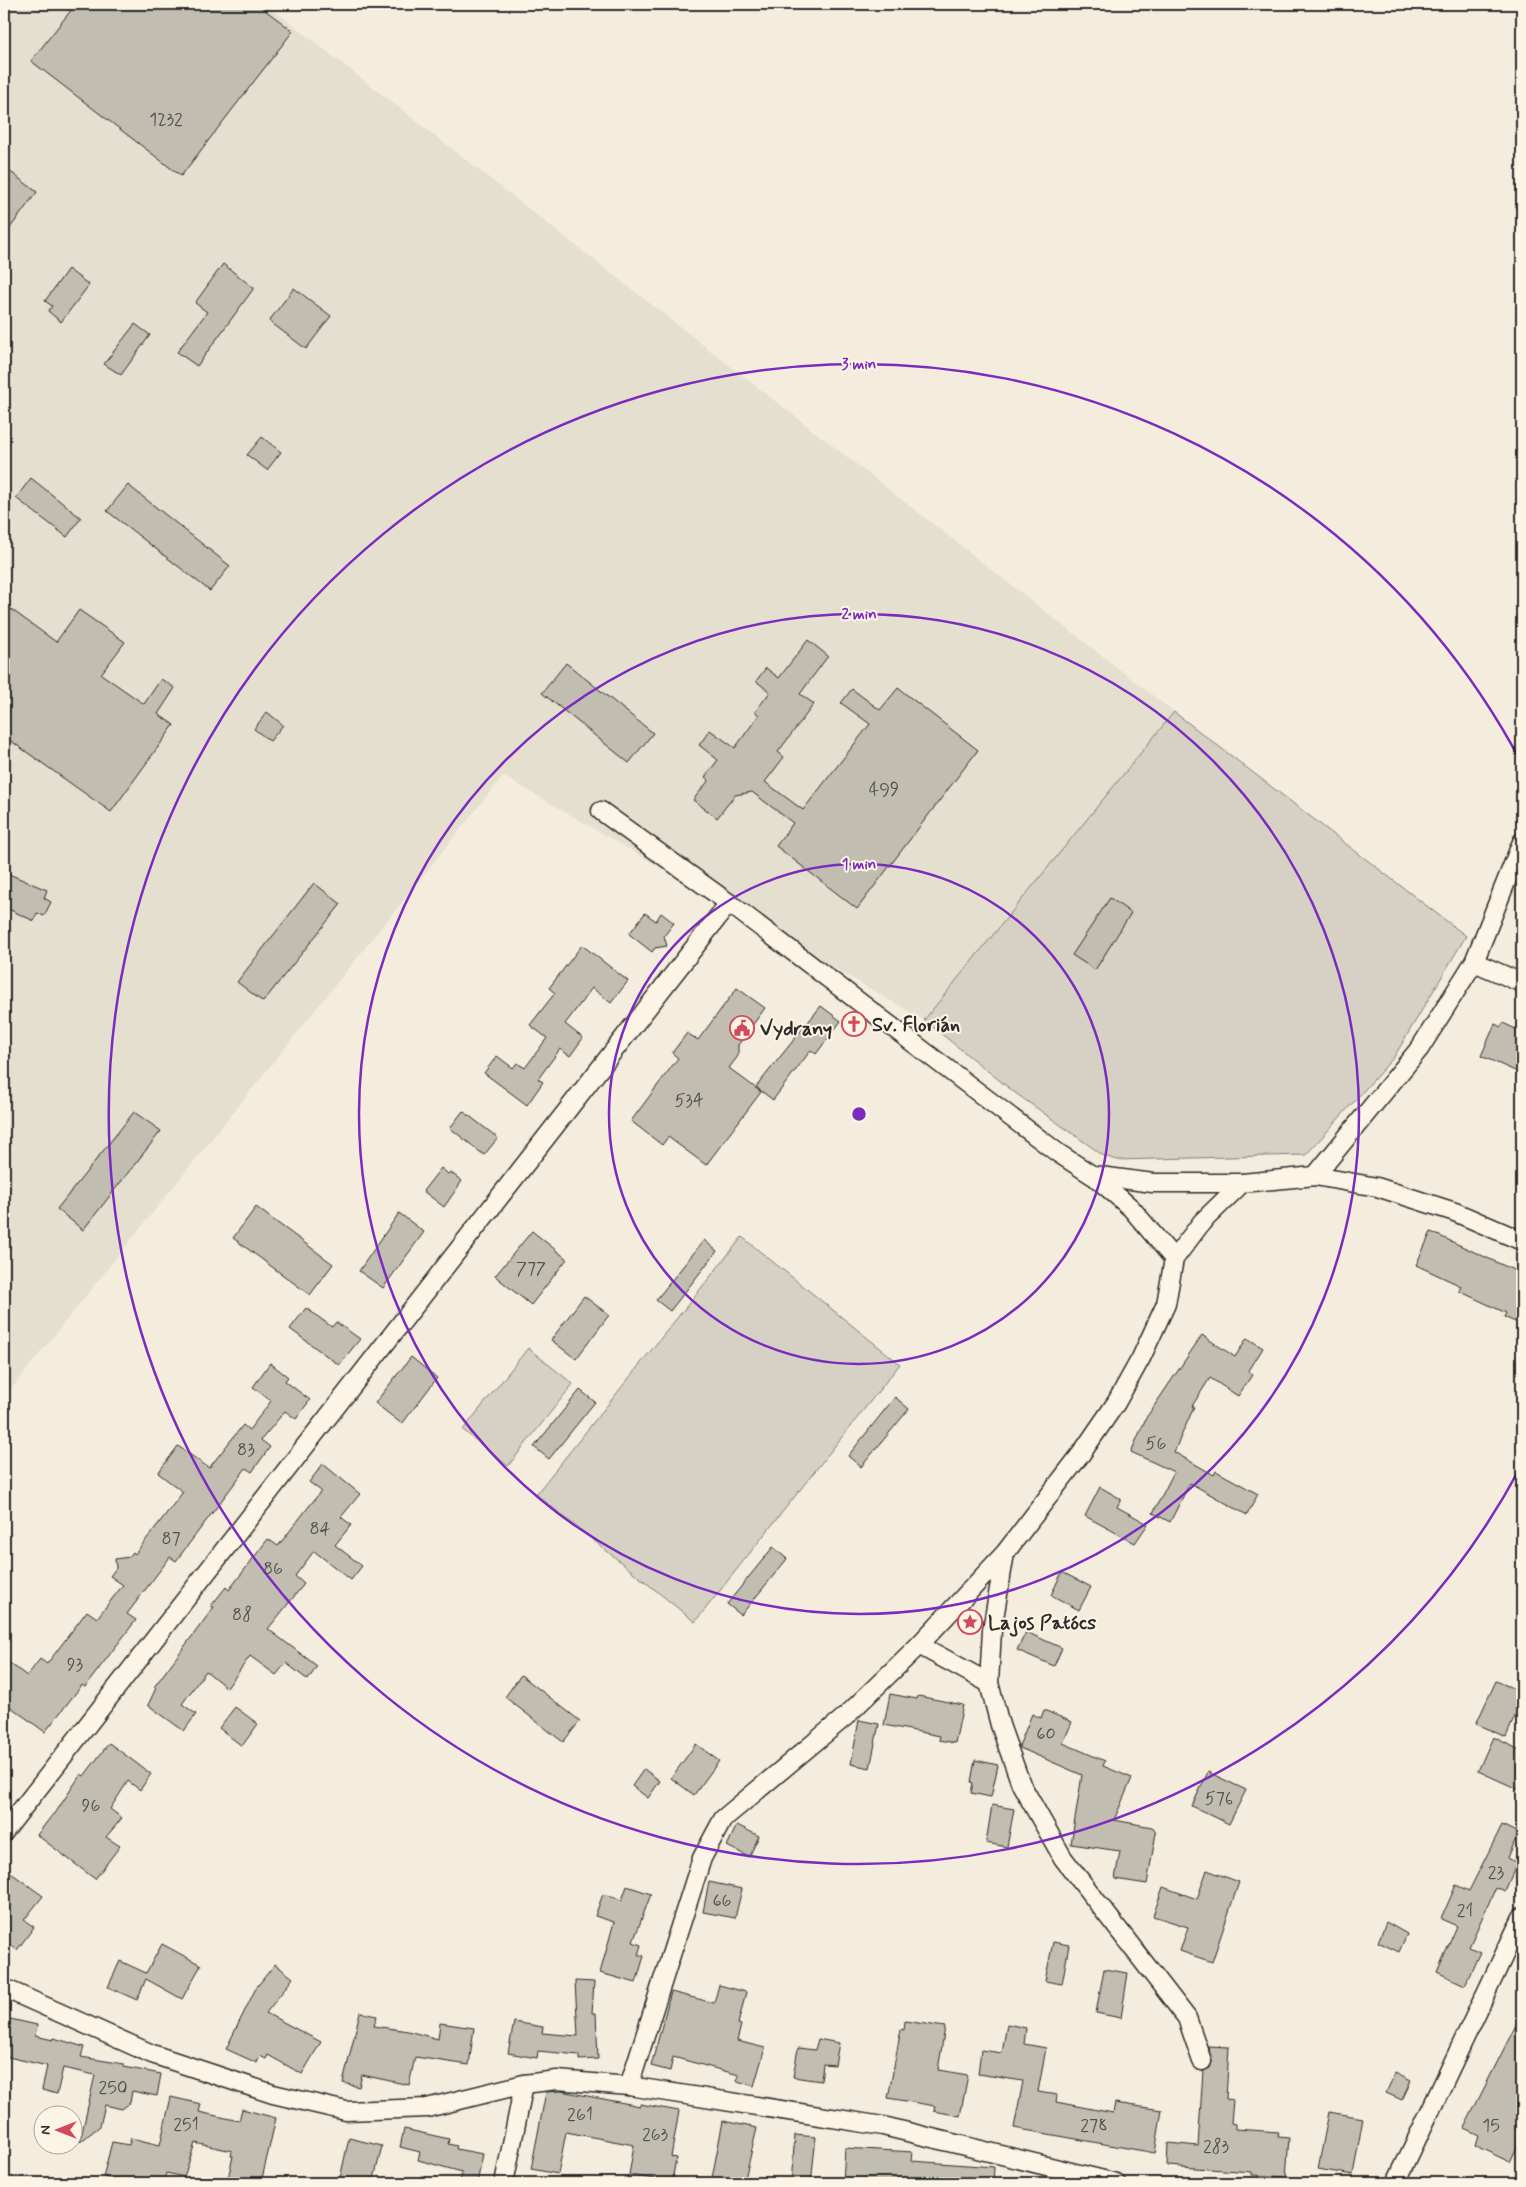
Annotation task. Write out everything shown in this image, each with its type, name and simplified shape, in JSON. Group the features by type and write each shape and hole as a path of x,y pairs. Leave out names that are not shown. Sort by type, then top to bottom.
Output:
{"street":[{"path":"601,811 729,903 1058,1154 1092,1175 1131,1208 1174,1259"},
{"path":"1315,1176 1420,1048 1474,962 1522,842"},
{"path":"4,1832 729,903"},
{"path":"1474,962 1522,983"},
{"path":"1092,1175 1153,1183 1242,1183 1315,1176 1377,1187 1455,1212 1522,1241"},
{"path":"629,2086 702,1858 723,1819 846,1716 919,1645 1005,1553 1081,1454 1116,1404 1141,1358 1166,1304 1174,1259 1202,1222 1242,1183"},
{"path":"1005,1553 992,1630 989,1683 1000,1725 1021,1784 1063,1858 1187,2018 1202,2061"},
{"path":"919,1645 989,1683"},
{"path":"1396,2183 1522,1917"},
{"path":"4,1988 152,2054 273,2094 346,2112 427,2108 524,2084 557,2080 629,2086 883,2126 1116,2183"},
{"path":"504,2183 524,2084"}],"shaded area":[{"path":"4,4 266,4 1174,712 924,1020 503,776 4,1398"},
{"path":"1174,712 1466,936 1394,1057 1306,1155 1117,1160 1104,1156 1014,1092 924,1020"},
{"path":"742,1237 900,1364 695,1622 536,1494"},
{"path":"528,1348 573,1384 508,1466 463,1430"}],"building":[{"path":"76,4 257,4 293,31 181,176 31,61"},
{"path":"4,167 37,192 4,236"},
{"path":"223,264 254,288 197,366 177,352 207,312 195,303"},
{"path":"68,269 89,285 61,322 48,311 52,306 45,301"},
{"path":"294,288 331,316 306,349 269,321"},
{"path":"135,324 150,335 121,375 104,364"},
{"path":"262,437 281,452 267,470 247,455"},
{"path":"31,478 81,518 67,537 16,498"},
{"path":"128,485 230,566 210,591 107,511"},
{"path":"4,604 56,642 79,610 125,642 101,674 144,704 161,679 175,688 158,714 174,725 111,812 4,736"},
{"path":"808,640 828,656 800,694 814,704 778,752 784,757 765,782 803,810 870,724 841,703 852,689 880,710 898,688 978,750 857,909 776,846 793,823 752,792 735,795 717,818 693,800 709,780 705,777 718,760 699,745 710,730 735,748 759,715 755,712 770,692 756,681 766,668 779,678"},
{"path":"566,663 653,733 629,763 542,693"},
{"path":"267,712 283,725 270,741 254,729"},
{"path":"4,872 47,890 44,898 51,902 44,916 37,913 34,921 4,907"},
{"path":"314,883 341,904 263,1002 237,982"},
{"path":"1110,898 1131,913 1095,970 1072,955"},
{"path":"645,913 656,921 661,913 674,923 664,936 667,946 655,948 652,952 629,934"},
{"path":"582,945 628,981 611,1003 592,988 565,1024 583,1038 570,1056 560,1049 538,1079 543,1082 527,1105 484,1073 497,1056 513,1068 517,1063 525,1068 547,1038 530,1025 555,993 549,988"},
{"path":"737,988 765,1008 738,1045 738,1056 729,1068 761,1092 706,1165 668,1137 662,1145 631,1121 678,1058 672,1053 687,1033 698,1040"},
{"path":"821,1006 841,1021 816,1054 811,1050 773,1100 756,1087"},
{"path":"1503,1023 1522,1032 1522,1074 1481,1056 1495,1024 1501,1027"},
{"path":"463,1111 498,1138 484,1155 450,1128"},
{"path":"134,1112 161,1131 83,1230 57,1209"},
{"path":"441,1168 462,1181 444,1207 423,1191"},
{"path":"256,1207 333,1264 310,1295 233,1238"},
{"path":"399,1213 424,1232 383,1288 359,1271"},
{"path":"532,1231 567,1259 531,1305 495,1276"},
{"path":"1431,1232 1522,1274 1522,1325 1504,1317 1506,1313 1459,1291 1461,1286 1416,1265"},
{"path":"704,1240 717,1251 670,1311 656,1300"},
{"path":"584,1296 609,1315 576,1359 551,1340"},
{"path":"306,1308 332,1327 336,1322 360,1339 339,1365 290,1329"},
{"path":"1202,1335 1235,1357 1247,1338 1263,1348 1248,1372 1252,1375 1238,1396 1210,1378 1192,1406 1194,1407 1174,1452 1214,1475 1216,1471 1258,1494 1247,1515 1190,1483 1170,1522 1153,1513 1174,1472 1131,1452 1146,1418"},
{"path":"411,1357 437,1378 402,1424 375,1403"},
{"path":"270,1363 288,1377 285,1381 310,1400 296,1419 285,1411 261,1440 270,1447 252,1472 246,1468 176,1561 170,1557 127,1614 136,1620 85,1687 82,1685 45,1732 4,1702 4,1659 27,1676 40,1659 47,1664 87,1611 97,1618 123,1585 110,1576 116,1568 115,1559 129,1557 133,1552 135,1554 183,1492 158,1473 178,1446 209,1468 243,1425 249,1430 271,1401 253,1387"},
{"path":"580,1390 595,1402 549,1459 534,1447"},
{"path":"895,1397 909,1409 861,1467 848,1456"},
{"path":"323,1464 360,1494 341,1517 351,1525 335,1545 362,1566 351,1580 314,1551 295,1576 304,1584 268,1629 317,1666 308,1680 286,1663 276,1675 250,1656 227,1688 206,1671 182,1704 196,1714 184,1731 148,1705 156,1688 154,1687 214,1607 211,1606 226,1587 229,1590 268,1539 278,1546 321,1491 309,1482"},
{"path":"1100,1487 1121,1499 1117,1507 1148,1524 1135,1543 1085,1516"},
{"path":"773,1547 787,1559 741,1615 727,1604"},
{"path":"1062,1572 1091,1587 1079,1610 1051,1595"},
{"path":"1026,1632 1062,1648 1054,1666 1017,1650"},
{"path":"521,1675 580,1721 563,1742 505,1697"},
{"path":"1496,1681 1522,1692 1522,1700 1506,1737 1476,1724"},
{"path":"890,1694 917,1699 918,1696 963,1705 955,1743 939,1740 940,1736 884,1725"},
{"path":"235,1707 258,1724 242,1746 219,1728"},
{"path":"1044,1710 1072,1722 1063,1743 1105,1761 1103,1766 1132,1778 1114,1820 1152,1827 1156,1833 1147,1884 1115,1879 1120,1851 1071,1844 1082,1775 1019,1746 1032,1714 1041,1718"},
{"path":"859,1720 879,1724 870,1768 851,1764"},
{"path":"1493,1737 1522,1751 1522,1791 1478,1771"},
{"path":"109,1743 151,1774 140,1790 128,1781 110,1809 122,1818 106,1837 120,1846 95,1879 37,1835 54,1815 81,1774 84,1776"},
{"path":"696,1744 719,1761 694,1795 671,1778"},
{"path":"975,1760 998,1765 991,1797 971,1793"},
{"path":"644,1769 660,1781 648,1798 632,1786"},
{"path":"1208,1772 1246,1790 1229,1824 1192,1806"},
{"path":"992,1805 1014,1809 1007,1847 986,1843"},
{"path":"737,1825 759,1836 749,1857 727,1846"},
{"path":"1502,1825 1518,1833 1508,1858 1517,1863 1505,1891 1496,1887 1469,1947 1480,1952 1465,1985 1437,1972 1457,1926 1441,1919 1456,1885 1469,1891"},
{"path":"4,1868 43,1896 24,1920 34,1927 17,1950 4,1940"},
{"path":"1207,1870 1239,1882 1212,1962 1180,1951 1188,1927 1153,1916 1163,1887 1197,1899"},
{"path":"709,1882 742,1889 735,1918 703,1912"},
{"path":"627,1886 651,1894 633,1942 641,1945 638,1955 644,1956 636,1983 600,1973 614,1922 595,1916 603,1894 622,1900"},
{"path":"1386,1922 1407,1934 1399,1952 1378,1942"},
{"path":"1053,1942 1069,1945 1062,1984 1045,1981"},
{"path":"162,1944 201,1965 182,1999 146,1979 137,2000 108,1987 120,1961 146,1973"},
{"path":"275,1964 293,1978 266,2013 321,2042 302,2074 268,2055 266,2059 260,2056 257,2063 226,2049 256,1988"},
{"path":"1104,1969 1128,1973 1121,2018 1096,2013"},
{"path":"575,1981 594,1982 592,2013 596,2013 598,2059 579,2060 579,2055 538,2051 537,2058 508,2053 514,2022 543,2027 542,2033 578,2036"},
{"path":"719,1985 746,1992 738,2024 741,2025 737,2041 765,2048 754,2086 737,2081 739,2075 673,2057 670,2071 651,2066 671,1992 714,2003"},
{"path":"360,2012 377,2016 374,2026 408,2031 438,2039 440,2023 474,2028 469,2065 415,2057 409,2085 362,2075 359,2087 343,2083"},
{"path":"1522,2013 1522,2136 1510,2162 1480,2148 1476,2145 1479,2135 1464,2128"},
{"path":"6,2018 37,2025 35,2036 53,2040 54,2038 84,2047 81,2057 124,2064 124,2067 161,2074 157,2096 132,2091 130,2103 122,2109 105,2105 100,2126 82,2140 95,2075 63,2068 57,2094 42,2090 47,2066 4,2056"},
{"path":"905,2021 945,2027 938,2070 968,2075 960,2116 934,2111 935,2106 888,2098 901,2029 904,2030"},
{"path":"1007,2024 1026,2028 1024,2044 1046,2048 1038,2092 1057,2095 1056,2102 1113,2113 1115,2103 1162,2110 1155,2153 1014,2128 1023,2081 978,2074 981,2050 1002,2053"},
{"path":"818,2039 839,2043 835,2065 823,2064 821,2081 793,2077 798,2048 815,2050"},
{"path":"1208,2046 1229,2047 1226,2099 1233,2100 1231,2123 1235,2124 1235,2129 1279,2132 1278,2137 1289,2138 1286,2177 1252,2175 1252,2172 1167,2166 1168,2143 1198,2146 1203,2071 1210,2068 1212,2062"},
{"path":"1395,2073 1411,2081 1402,2100 1386,2093"},
{"path":"561,2091 640,2106 640,2104 679,2111 671,2157 676,2158 672,2182 629,2175 634,2145 566,2132 558,2174 531,2169 546,2092"},
{"path":"171,2097 201,2104 199,2112 239,2121 242,2109 276,2118 261,2183 227,2183 233,2156 231,2156 232,2151 195,2143 184,2177 166,2173 163,2183 120,2183 121,2180 103,2177 112,2142 129,2145 131,2138 160,2145"},
{"path":"1329,2112 1363,2118 1353,2175 1318,2169"},
{"path":"723,2121 757,2128 744,2183 711,2183"},
{"path":"404,2129 449,2139 448,2144 457,2146 456,2149 483,2154 477,2183 460,2183 462,2172 418,2160 420,2152 400,2147"},
{"path":"795,2135 816,2137 811,2183 791,2183"},
{"path":"349,2138 382,2146 373,2183 339,2183"},
{"path":"845,2148 913,2152 912,2161 994,2167 993,2183 843,2183"}],"place":[{"name":"Sv. Florián","path":"854,1024"},
{"name":"Vydrany","path":"742,1028"},
{"name":"Lajos Patócs","path":"970,1622"}]}
